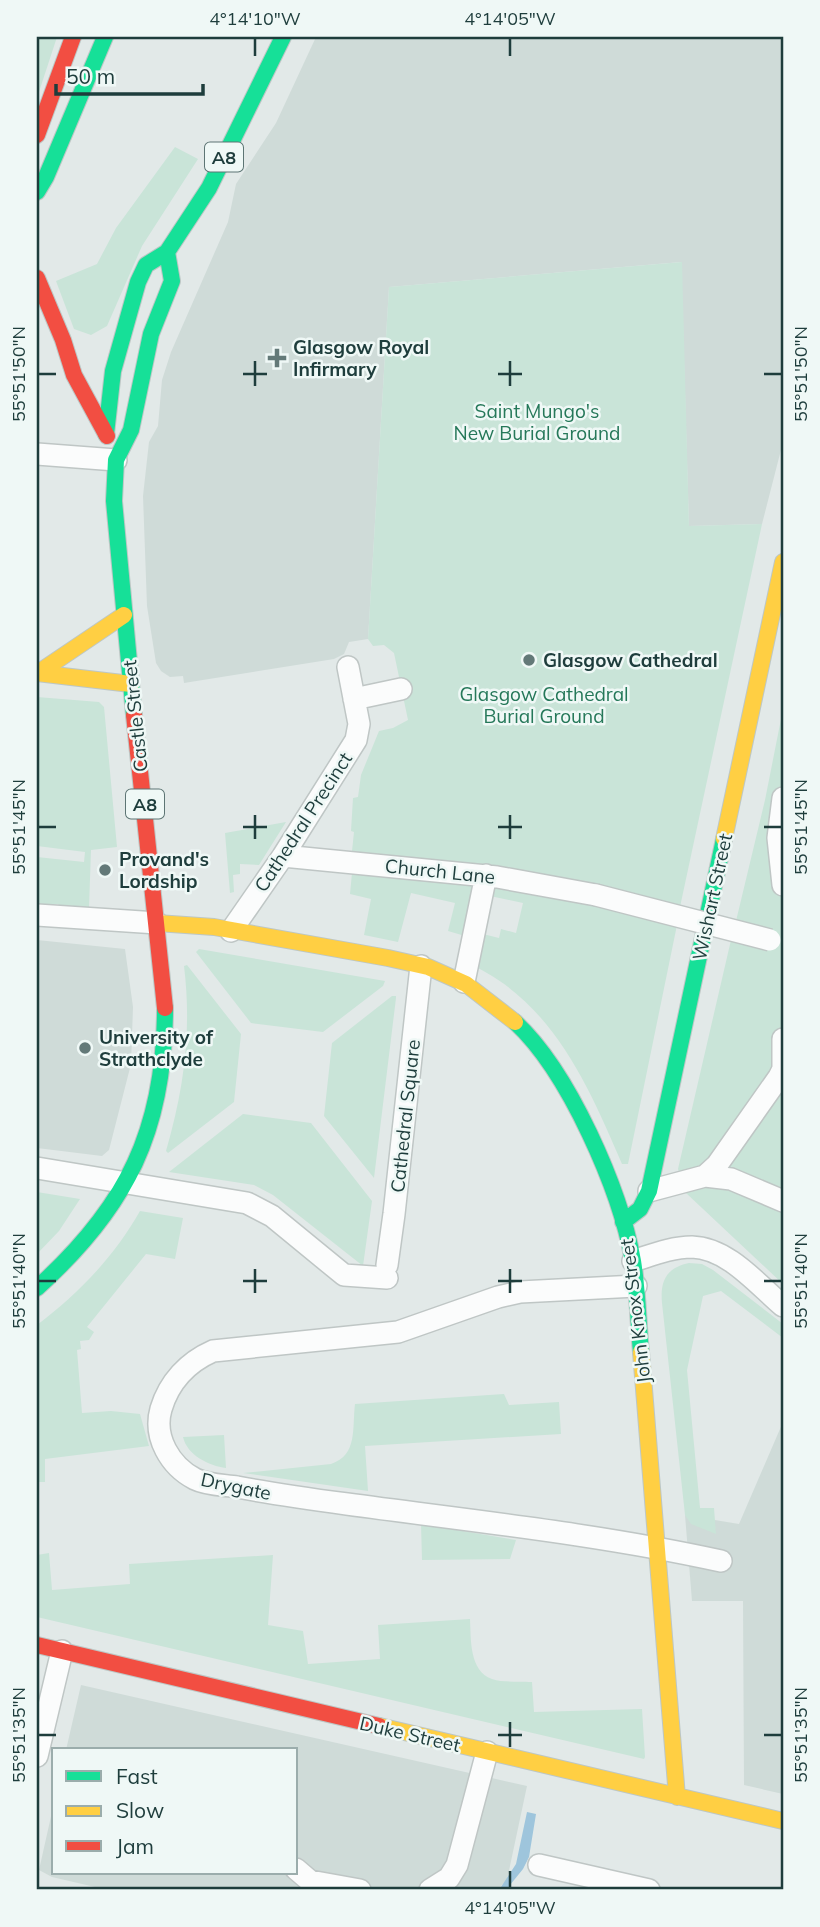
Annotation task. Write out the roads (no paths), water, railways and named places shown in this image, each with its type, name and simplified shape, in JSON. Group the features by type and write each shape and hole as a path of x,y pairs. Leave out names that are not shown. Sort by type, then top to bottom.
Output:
{"main road":[{"path":"37,135 74,37"},
{"path":"58,76 80,37"},
{"name":"A8","path":"167,252 209,188 269,52 283,37"},
{"path":"37,192 46,177 102,42"},
{"path":"106,434 110,387 142,273 146,265 167,252"},
{"name":"Castle Street","path":"127,1183 155,1111 165,1053 165,996 114,501 116,460 131,430 151,334 172,281 167,252"},
{"path":"37,278 63,340 74,376 106,434 116,460"},
{"path":"101,355 119,350 151,334"},
{"path":"63,340 84,352"},
{"name":"Wishart Street","path":"623,1222 640,1209 649,1191 783,562"},
{"path":"38,673 124,615"},
{"path":"38,673 131,684"},
{"name":"John Knox Street","path":"157,923 176,922 421,966 464,982 525,1031 557,1075 576,1107 595,1150 623,1222 633,1261 677,1797"},
{"name":"A8","path":"37,1288 82,1245 127,1183"},
{"name":"Duke Street","path":"37,1645 783,1821"}],"street":[{"path":"37,454 116,460"},
{"name":"Cathedral Precinct","path":"231,931 283,856 356,740 359,724 348,667"},
{"path":"354,699 401,689"},
{"path":"783,798 778,838 783,885"},
{"name":"Church Lane","path":"283,856 486,875 596,895 777,941"},
{"path":"464,982 486,875"},
{"path":"37,915 157,923"},
{"name":"Cathedral Square","path":"37,1168 247,1203 272,1216 344,1275 387,1272 421,966"},
{"path":"783,1039 783,1077"},
{"path":"705,1176 722,1159 768,1095 783,1069"},
{"path":"649,1191 705,1176 731,1179 783,1201"},
{"path":"633,1261 682,1248 702,1248 716,1252 783,1306"},
{"name":"Drygate","path":"636,1286 520,1292 498,1297 398,1332 213,1351 193,1362 176,1380 160,1412 159,1431 165,1450 187,1474 199,1481 284,1496 658,1547 721,1561"},
{"path":"37,1756 62,1651"},
{"path":"430,1890 449,1878 457,1865 487,1752"},
{"path":"539,1865 649,1890"},
{"path":"298,1871 310,1881 360,1890"}],"water":[{"path":"527,1812 536,1814 529,1857 506,1890 499,1890 516,1864"}],"place":[{"name":"Glasgow Royal Infirmary","path":"277,358"},
{"name":"Glasgow Cathedral","path":"529,660"},
{"name":"Provand's Lordship","path":"105,870"},
{"name":"University of Strathclyde","path":"85,1048"}],"park label":[{"name":"Saint Mungo's New Burial Ground","path":"537,422"},
{"name":"Glasgow Cathedral Burial Ground","path":"544,705"}]}
